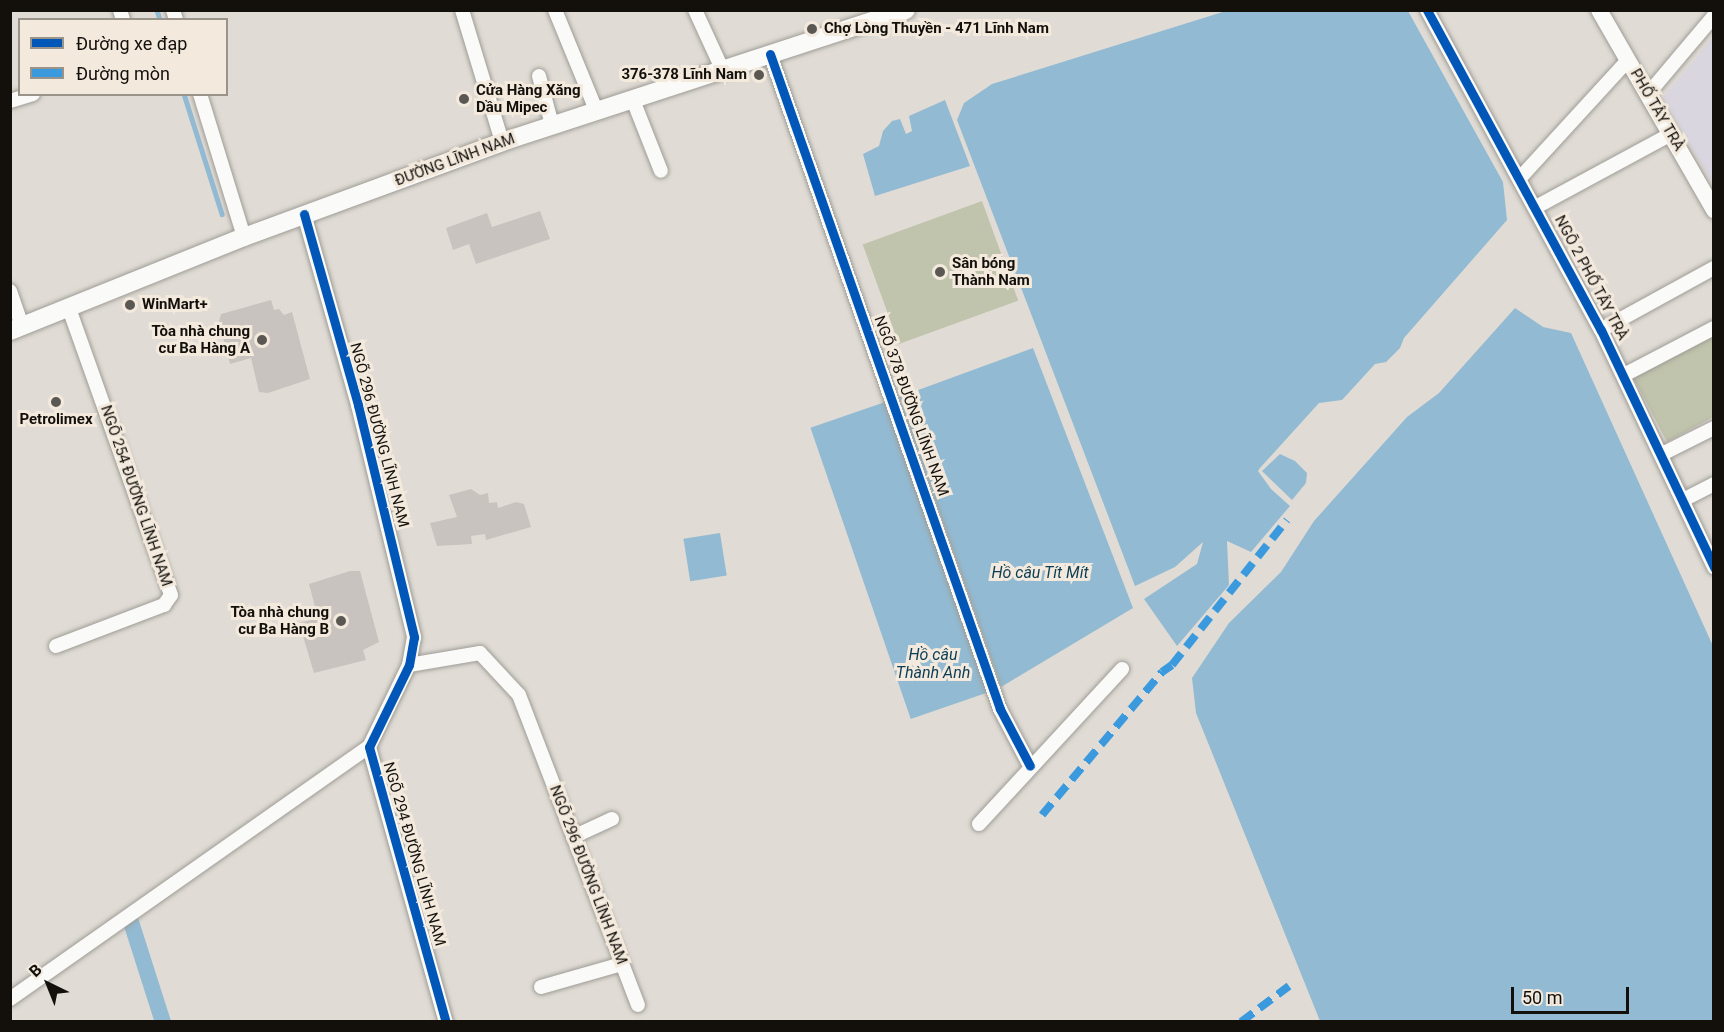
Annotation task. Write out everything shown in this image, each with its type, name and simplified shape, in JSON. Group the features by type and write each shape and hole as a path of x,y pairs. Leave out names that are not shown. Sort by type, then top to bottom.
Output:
{"main road":[{"name":"ĐƯỜNG LĨNH NAM","path":"16,329 244,237 502,142 906,10"}],"street":[{"path":"462,10 502,142"},
{"path":"555,10 596,110"},
{"path":"695,10 723,71"},
{"name":"NGÕ 2 PHỐ TÂY TRÀ","path":"1426,10 1536,207 1601,330 1662,454 1713,567"},
{"name":"PHỐ TÂY TRÀ","path":"1601,12 1713,210"},
{"path":"1648,94 1713,16"},
{"name":"NGÕ 378 ĐƯỜNG LĨNH NAM","path":"770,54 1000,709 1030,766"},
{"path":"1520,178 1628,60"},
{"path":"539,76 552,125"},
{"path":"10,101 26,96"},
{"path":"201,96 244,237"},
{"path":"633,100 661,171"},
{"path":"1536,207 1671,134"},
{"name":"NGÕ 296 ĐƯỜNG LĨNH NAM","path":"304,214 358,405 414,637 409,665 472,653 486,656 519,695 638,1005"},
{"path":"1601,330 1713,268"},
{"path":"10,291 16,329"},
{"name":"NGÕ 254 ĐƯỜNG LĨNH NAM","path":"56,646 170,600 158,553 69,308"},
{"path":"1624,375 1713,328"},
{"path":"1662,454 1713,428"},
{"path":"1683,500 1713,484"},
{"name":"NGÕ 294 ĐƯỜNG LĨNH NAM","path":"409,665 369,747 446,1022"},
{"path":"979,824 1030,766 1122,669"},
{"path":"10,999 369,747"},
{"path":"573,837 612,819"},
{"path":"542,987 622,964"}],"shaded area":[{"path":"1713,37 1713,184 1663,98"}],"green space":[{"name":"Sân bóng Thành Nam","path":"982,201 1018,301 899,344 863,244"},
{"path":"1713,335 1713,417 1667,442 1633,377"}],"water":[{"path":"1229,10 1408,11 1503,182 1507,220 1404,338 1400,348 1386,362 1375,364 1342,400 1319,403 1260,468 1258,471 1271,489 1290,506 1251,552 1227,541 1229,585 1177,646 1144,599 1197,564 1203,542 1175,567 1135,586 957,120 964,103 992,84"},
{"path":"945,100 970,166 875,196 863,154 879,146 883,131 892,121 900,119 906,134 912,131 909,116"},
{"path":"1515,308 1543,327 1571,333 1713,646 1713,1021 1320,1021 1196,713 1192,678 1229,623 1281,572 1314,521 1407,417 1439,393"},
{"name":"Hồ câu Tít Mít","path":"1033,348 1133,608 1001,687 899,397"},
{"name":"Hồ câu Thành Anh","path":"888,401 988,692 911,719 810,428"},
{"path":"1280,454 1295,461 1307,473 1306,483 1292,500 1262,471"},
{"path":"720,533 727,575 690,581 683,539"}],"building":[{"path":"540,211 550,239 476,264 469,244 453,250 446,228 487,213 492,227"},
{"name":"Tòa nhà chung cư Ba Hàng A","path":"271,300 274,310 279,309 284,315 292,312 310,379 268,393 259,392 251,358 230,364 219,322 221,314"},
{"path":"471,489 480,495 488,493 489,503 497,502 498,508 516,502 524,504 531,527 486,540 485,534 471,536 472,544 437,546 430,523 457,517 449,495"},
{"name":"Tòa nhà chung cư Ba Hàng B","path":"350,571 360,571 379,642 363,650 366,660 314,673 299,623 318,618 309,584"}],"waterway":[{"path":"157,10 159,18"},
{"path":"185,96 222,214"},
{"path":"131,922 163,1022"}],"marked path":[{"path":"1042,815 1162,672 1172,665 1287,520"},
{"path":"1241,1022 1289,986"}],"cycle path":[{"path":"1427,10 1601,330 1714,567"},
{"path":"770,54 1000,709 1030,766"},
{"path":"304,214 358,405 414,637 409,665 369,747 446,1022"}],"place":[{"name":"Chợ Lòng Thuyền - 471 Lĩnh Nam","path":"812,29"},
{"name":"376-378 Lĩnh Nam","path":"759,75"},
{"name":"Cửa Hàng Xăng Dầu Mipec","path":"464,99"},
{"name":"Sân bóng Thành Nam","path":"940,272"},
{"name":"WinMart+","path":"130,305"},
{"name":"Tòa nhà chung cư Ba Hàng A","path":"262,340"},
{"name":"Petrolimex","path":"56,402"},
{"name":"Tòa nhà chung cư Ba Hàng B","path":"341,621"}]}
